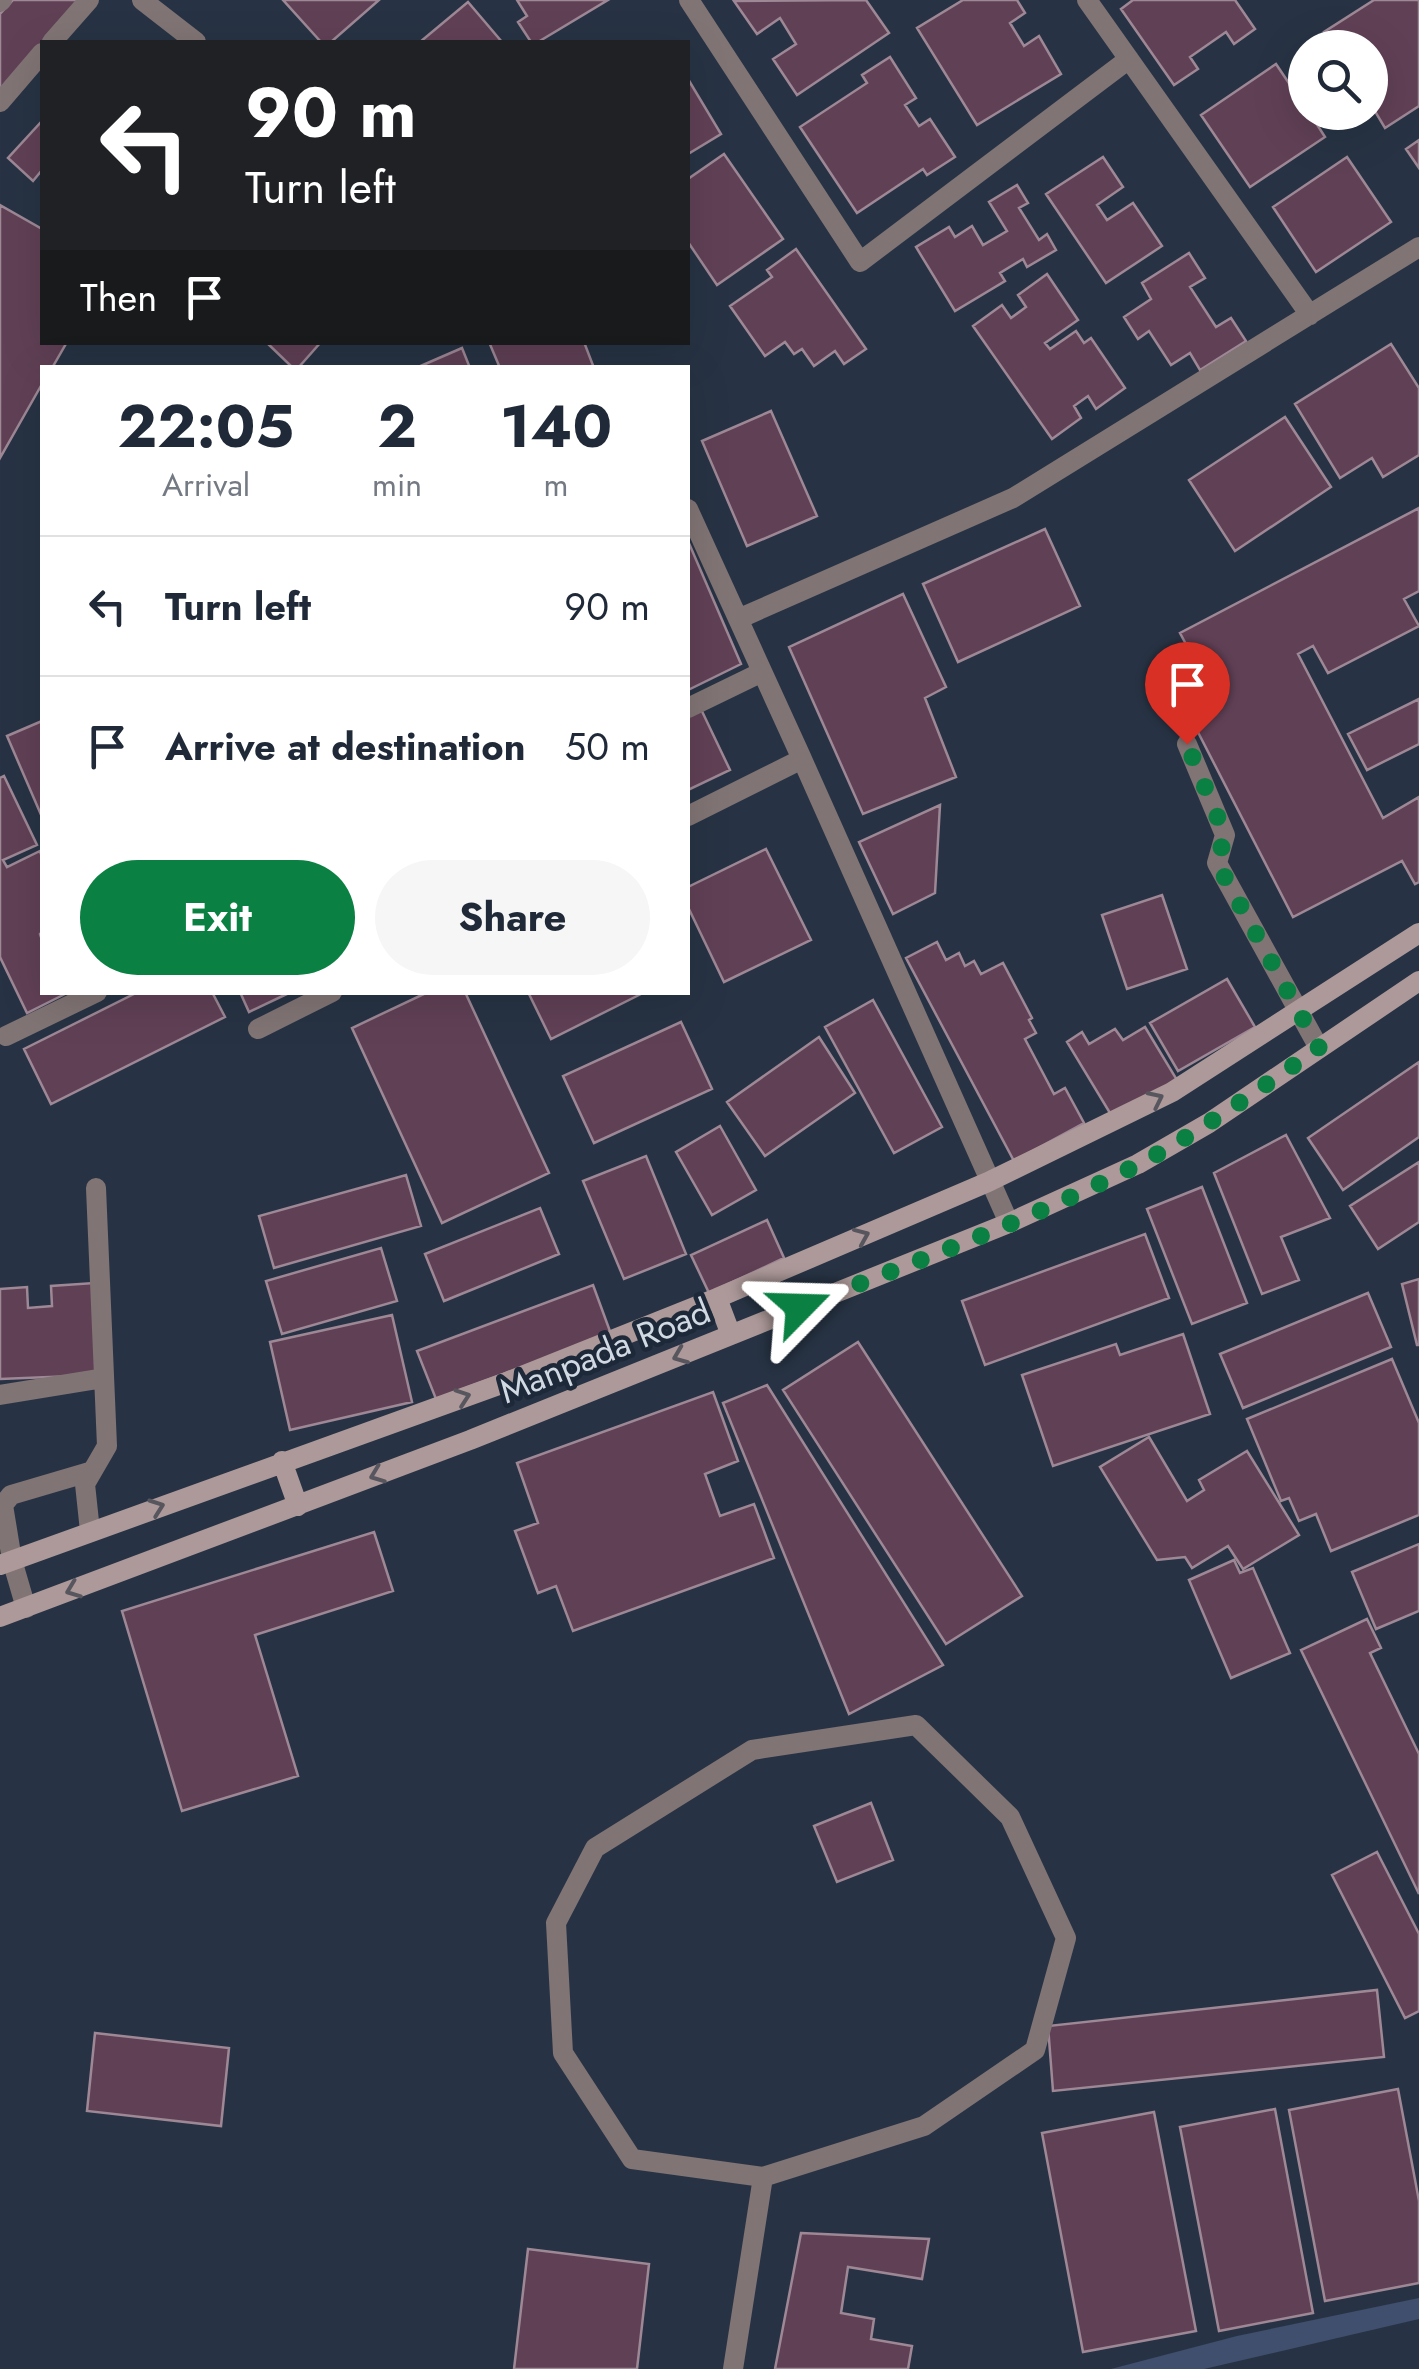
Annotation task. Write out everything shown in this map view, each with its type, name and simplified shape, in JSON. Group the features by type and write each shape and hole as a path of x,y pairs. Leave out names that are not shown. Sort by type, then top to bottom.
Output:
{"main road":[{"name":"Manpada Road","path":"6,1563 504,1383 988,1182 1172,1092 1419,933"},
{"name":"Manpada Road","path":"0,1618 298,1506 1009,1223 1138,1164 1209,1124 1419,981"},
{"path":"716,1298 731,1335"},
{"path":"282,1461 298,1506"}],"street":[{"path":"54,40 89,0"},
{"path":"142,0 193,40"},
{"path":"689,0 860,262 1129,59"},
{"path":"1087,0 1310,314"},
{"path":"0,102 40,55"},
{"path":"738,619 1013,498 1419,247"},
{"path":"690,513 1009,1223"},
{"path":"690,707 762,672"},
{"path":"1187,744 1225,835 1217,863 1319,1048"},
{"path":"690,815 802,760"},
{"path":"6,1036 92,995"},
{"path":"258,1029 326,995"},
{"path":"90,1531 85,1484 107,1446 96,1188"},
{"path":"0,1395 104,1378"},
{"path":"26,1608 6,1563 6,1500 11,1495 89,1472"},
{"path":"916,1725 1010,1817 1066,1938 1036,2050 924,2126 763,2178 632,2159 564,2053 556,1924 595,1848 752,1750 916,1725"},
{"path":"733,2369 763,2178"}],"water":[{"path":"1419,2298 1419,2319 1204,2369 1111,2369 1237,2336"}],"building":[{"path":"13,0 83,0 46,40 40,40 40,47 0,90 0,14"},
{"path":"283,0 379,0 333,40 319,40"},
{"path":"517,0 608,0 541,40 530,40 518,22 527,16"},
{"path":"866,0 889,33 797,95 773,59 796,44 780,18 757,34 734,1"},
{"path":"963,0 1017,0 1025,13 1010,23 1024,46 1039,36 1061,74 977,125 917,28"},
{"path":"1133,0 1235,0 1255,29 1234,44 1226,32 1190,57 1198,69 1174,85 1121,9"},
{"path":"1374,0 1419,0 1419,106 1388,126 1388,30 1327,30"},
{"path":"468,2 500,40 422,40"},
{"path":"890,57 916,98 905,105 919,126 930,119 955,157 927,175 923,169 857,213 800,127 867,83 862,75"},
{"path":"1276,64 1288,82 1288,130 1321,130 1325,137 1250,187 1201,115"},
{"path":"690,82 721,134 690,153"},
{"path":"40,123 40,172 33,181 8,158"},
{"path":"1419,140 1419,168 1406,149"},
{"path":"724,154 783,239 717,285 690,245 690,178"},
{"path":"1103,157 1123,187 1097,205 1107,220 1133,203 1162,246 1106,283 1046,194"},
{"path":"1347,157 1391,222 1316,272 1273,207"},
{"path":"1017,185 1028,203 1019,208 1039,240 1047,234 1056,250 1027,267 1023,259 1000,273 1005,281 955,311 916,247 949,227 955,237 972,226 983,245 1007,231 989,202"},
{"path":"0,205 40,228 40,345 65,345 54,365 40,365 40,388 0,458"},
{"path":"796,249 866,349 844,364 835,351 814,366 802,349 794,354 785,342 765,356 730,306 772,277 767,270"},
{"path":"1189,253 1205,278 1190,287 1216,327 1231,318 1246,341 1200,370 1190,353 1171,365 1149,331 1138,339 1124,317 1151,299 1142,283"},
{"path":"1047,274 1078,320 1045,343 1050,349 1076,331 1084,343 1091,338 1125,388 1096,409 1088,396 1074,406 1081,418 1052,439 973,326 1002,305 1011,318 1026,307 1018,295"},
{"path":"1391,344 1419,388 1419,455 1383,477 1372,458 1340,478 1295,404"},
{"path":"269,345 318,345 301,365 290,365"},
{"path":"490,345 585,345 593,365 499,365"},
{"path":"462,348 469,365 423,365"},
{"path":"771,411 817,516 747,546 702,441"},
{"path":"1285,417 1331,487 1235,551 1189,480"},
{"path":"1419,508 1419,591 1404,599 1419,626 1328,673 1313,646 1298,654 1383,818 1419,797 1419,882 1415,884 1402,861 1293,917 1183,703 1210,689 1180,633"},
{"path":"1045,529 1080,606 958,662 923,584"},
{"path":"690,546 741,664 690,689"},
{"path":"903,594 946,687 925,698 956,777 863,814 789,647"},
{"path":"1419,699 1419,744 1367,770 1348,734"},
{"path":"699,705 730,770 690,789 690,709"},
{"path":"40,722 40,812 7,736"},
{"path":"4,776 37,845 3,860 7,867 40,851 40,995 63,995 27,1013 0,957 0,778"},
{"path":"940,805 935,893 893,914 859,842"},
{"path":"766,849 811,940 724,982 690,911 690,886"},
{"path":"1162,895 1187,969 1127,989 1102,915"},
{"path":"937,942 946,960 959,953 965,966 974,961 981,974 1003,963 1032,1018 1029,1020 1036,1033 1025,1039 1054,1094 1065,1088 1084,1123 1014,1161 906,958"},
{"path":"1227,979 1255,1027 1178,1071 1150,1023"},
{"path":"132,995 214,995 225,1017 51,1104 24,1049"},
{"path":"241,995 285,995 249,1012"},
{"path":"422,995 466,995 549,1173 442,1223 352,1028"},
{"path":"529,995 639,995 551,1039"},
{"path":"873,1000 942,1127 894,1153 825,1027"},
{"path":"681,1022 712,1089 594,1143 563,1076"},
{"path":"1145,1027 1177,1080 1113,1118 1067,1042 1082,1032 1089,1044 1115,1029 1123,1040"},
{"path":"819,1037 855,1093 765,1156 727,1102"},
{"path":"1419,1062 1419,1137 1343,1190 1308,1138"},
{"path":"720,1126 756,1190 712,1215 676,1152"},
{"path":"1286,1135 1330,1218 1281,1237 1299,1280 1262,1294 1214,1173"},
{"path":"646,1156 686,1254 624,1279 583,1181"},
{"path":"1419,1162 1419,1222 1378,1249 1350,1206"},
{"path":"406,1175 421,1226 274,1268 259,1216"},
{"path":"1202,1187 1247,1303 1192,1324 1147,1209"},
{"path":"540,1208 559,1254 444,1301 425,1254"},
{"path":"767,1220 784,1258 709,1293 691,1255"},
{"path":"1145,1234 1169,1298 985,1365 962,1301"},
{"path":"381,1248 397,1301 282,1334 266,1281"},
{"path":"1419,1279 1419,1345 1417,1345 1402,1284"},
{"path":"94,1283 99,1375 0,1379 0,1289 27,1287 28,1308 52,1306 51,1286"},
{"path":"593,1285 611,1334 436,1399 417,1351"},
{"path":"1368,1293 1391,1347 1243,1408 1220,1354"},
{"path":"392,1315 412,1402 290,1430 270,1342"},
{"path":"1183,1334 1210,1414 1053,1466 1022,1375 1116,1344 1120,1355"},
{"path":"858,1342 1022,1596 946,1644 783,1390"},
{"path":"1392,1359 1419,1423 1419,1515 1331,1551 1316,1514 1299,1521 1289,1498 1281,1501 1247,1419"},
{"path":"767,1385 943,1665 849,1714 723,1403"},
{"path":"713,1392 738,1461 705,1474 720,1516 754,1504 774,1558 573,1631 556,1586 538,1593 515,1531 538,1523 517,1463"},
{"path":"1149,1437 1187,1501 1204,1490 1199,1480 1247,1451 1299,1535 1243,1569 1228,1546 1192,1568 1185,1557 1157,1560 1100,1467"},
{"path":"374,1532 393,1591 255,1635 298,1776 182,1811 122,1611"},
{"path":"1419,1544 1419,1611 1376,1629 1352,1572"},
{"path":"1234,1560 1240,1573 1253,1568 1290,1653 1231,1678 1189,1580"},
{"path":"1367,1619 1381,1648 1370,1653 1419,1754 1419,1894 1301,1650"},
{"path":"871,1803 893,1860 837,1882 814,1826"},
{"path":"1377,1852 1419,1934 1419,2011 1405,2018 1332,1875"},
{"path":"1377,1990 1384,2057 1053,2091 1048,2026"},
{"path":"95,2033 229,2048 221,2126 87,2111"},
{"path":"1398,2089 1419,2201 1419,2283 1325,2301 1289,2110"},
{"path":"1275,2109 1313,2313 1219,2331 1180,2127"},
{"path":"1154,2112 1196,2331 1083,2352 1042,2133"},
{"path":"801,2233 929,2239 922,2279 848,2267 841,2313 874,2319 871,2339 912,2346 908,2369 775,2369"},
{"path":"528,2249 649,2264 637,2369 514,2369"}],"route":[{"path":"800,1307 1009,1223 1138,1164 1209,1124 1319,1048 1217,863 1225,835 1187,744"}]}
